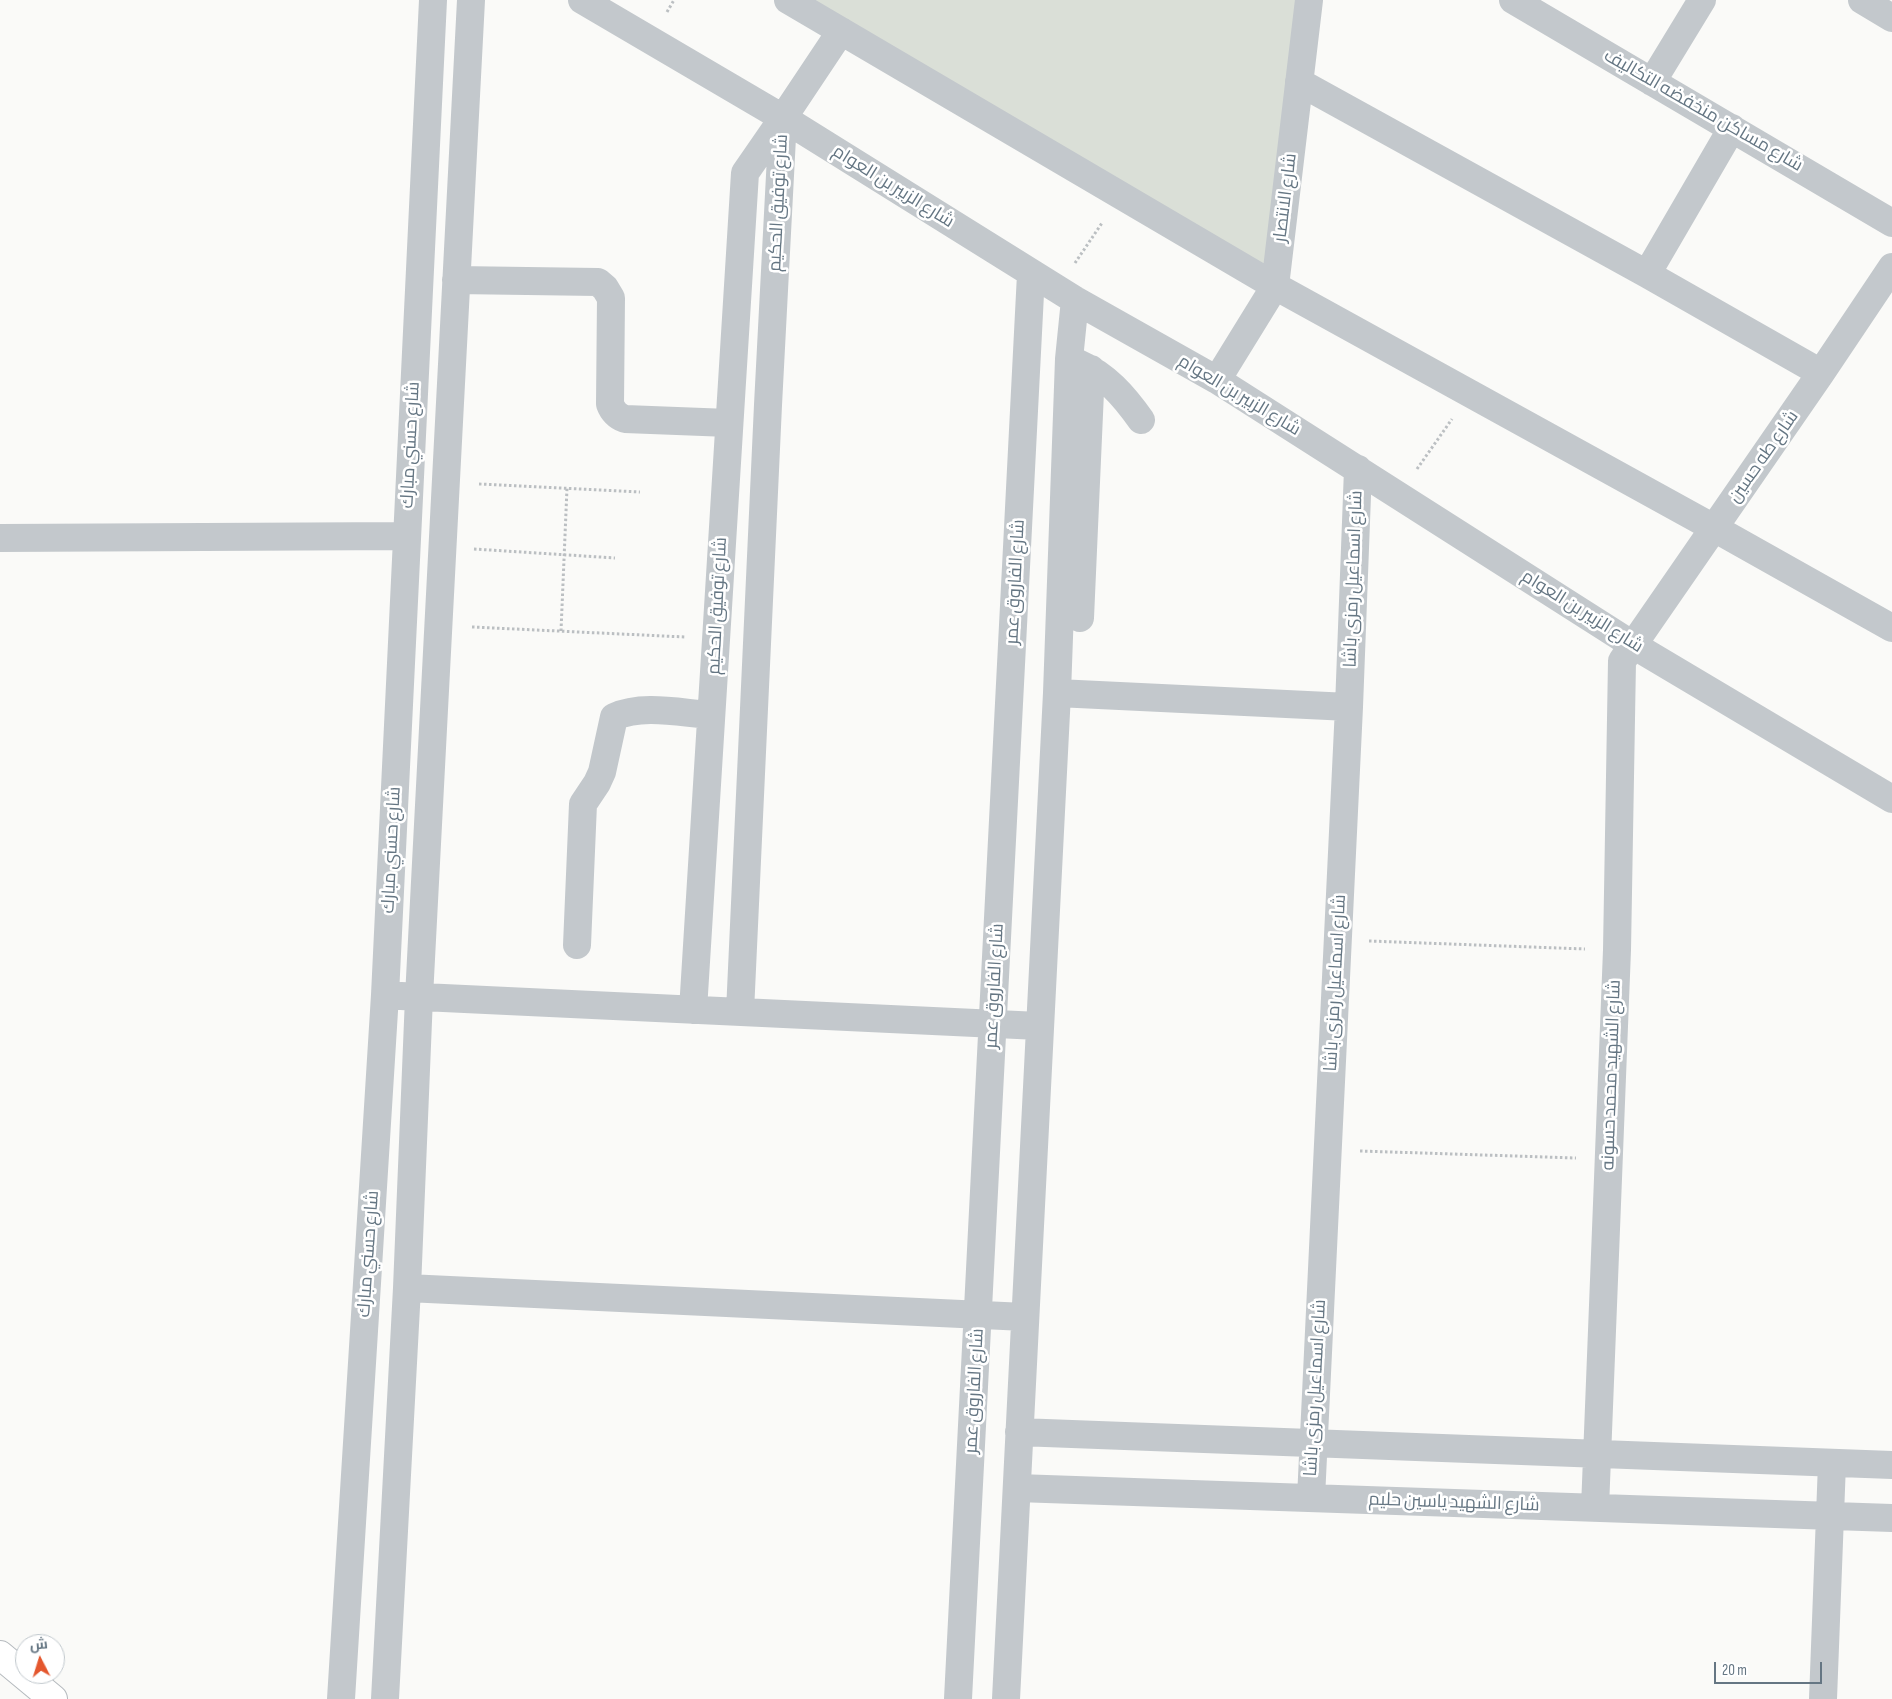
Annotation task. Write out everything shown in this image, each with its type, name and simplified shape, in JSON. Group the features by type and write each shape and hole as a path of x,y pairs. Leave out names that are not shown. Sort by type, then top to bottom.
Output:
{"main road":[{"path":"0,1655 52,1696"}],"street":[{"name":"شارع حسني مبارك","path":"341,1699 385,995 433,0"},
{"name":"شارع حسني مبارك","path":"385,1699 407,1288 419,997 471,0"},
{"name":"شارع الزبير بن العوام","path":"582,0 784,118 1066,295 1217,380 1633,645 1892,799"},
{"path":"788,0 1275,286 1890,623"},
{"name":"شارع الانتصار","path":"1217,380 1275,286 1309,0"},
{"name":"شارع مساكن منخفضه التكاليف","path":"1513,0 1892,223"},
{"path":"1652,82 1702,0"},
{"path":"1862,0 1892,18"},
{"path":"784,118 841,31"},
{"path":"1299,82 1647,274 1821,373"},
{"name":"شارع توفيق الحكيم","path":"740,1012 768,405 784,118"},
{"name":"شارع توفيق الحكيم","path":"693,1010 745,173 784,118"},
{"path":"1647,274 1732,128"},
{"name":"شارع طه حسين","path":"1633,645 1892,267"},
{"name":"شارع الفاروق عمر","path":"958,1699 1031,274"},
{"path":"456,280 598,282 605,288 611,298 610,404 613,411 625,419 729,412 768,405"},
{"path":"1066,295 1080,364 1080,618"},
{"path":"1080,364 1110,383 1122,394 1141,420"},
{"path":"1006,1699 1057,693 1080,364"},
{"name":"شارع اسماعيل رمزى باشا","path":"1311,1498 1349,707 1358,469"},
{"path":"0,538 407,536"},
{"name":"شارع الشهيد محمد حسونه","path":"1595,1508 1617,950 1622,661 1633,645"},
{"path":"1057,693 1349,707"},
{"path":"577,946 583,804 602,772 614,718 625,712 638,710 753,726"},
{"path":"385,995 1039,1026"},
{"path":"407,1288 1025,1317"},
{"path":"1019,1432 1892,1465"},
{"path":"1823,1699 1832,1463"},
{"name":"شارع الشهيد ياسين حليم","path":"1017,1488 1892,1518"}],"path":[{"path":"1066,295 1120,195"},
{"path":"1400,496 1469,393"},
{"path":"446,483 640,492"},
{"path":"561,631 567,488"},
{"path":"442,548 615,558"},
{"path":"438,625 716,638"},
{"path":"1338,940 1617,950"},
{"path":"1328,1150 1609,1159"}],"shaded area":[{"path":"804,0 1302,0 1270,277"}]}
